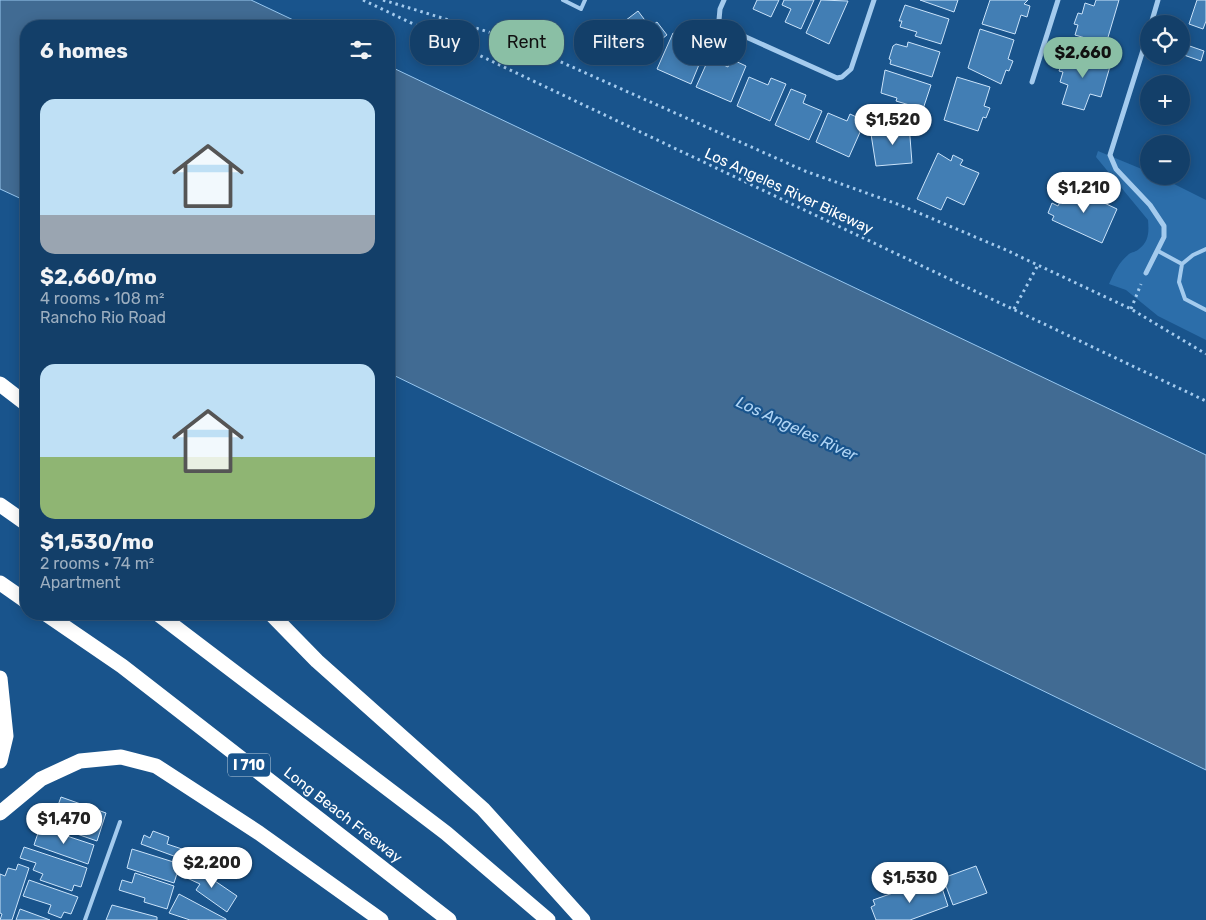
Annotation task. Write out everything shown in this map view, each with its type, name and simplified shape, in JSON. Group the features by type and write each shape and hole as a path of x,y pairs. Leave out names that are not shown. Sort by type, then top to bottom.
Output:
{"highway":[{"path":"0,384 20,399"},
{"path":"0,505 20,519"},
{"path":"0,583 20,596"},
{"name":"Long Beach Freeway","path":"55,620 122,666 450,920"},
{"path":"166,620 446,833 548,920"},
{"path":"277,620 318,661 484,809 583,920"},
{"path":"0,678 6,736 0,761"},
{"path":"0,812 41,779 80,761 121,757 156,766 259,833 381,920"}],"street":[{"path":"724,0 720,9 720,20 726,28 832,77 842,77 850,68 856,56 874,0"},
{"path":"1032,82 1058,0"},
{"path":"1154,15 1158,0"},
{"path":"1140,60 1110,155 1116,169 1150,205 1164,226 1164,237 1146,273"}],"lane":[{"path":"563,0 581,9 585,0"},
{"path":"1206,249 1192,255 1182,264 1179,282 1185,299 1206,310"},
{"path":"1158,251 1182,264"},
{"path":"85,920 120,822"}],"path":[{"name":"Los Angeles River Bikeway","path":"363,0 1206,401"},
{"path":"383,0 505,37 805,171 900,206 1038,265 1131,309 1206,354"},
{"path":"1014,310 1038,265"},
{"path":"1131,309 1146,273"}],"shaded area":[{"path":"1098,151 1140,168 1140,185 1176,185 1206,200 1206,340 1158,316 1126,290 1109,284 1122,261 1145,243 1148,232 1148,220 1096,157"}],"water":[{"path":"0,0 251,0 293,20 20,20 20,198 0,189"},
{"name":"Los Angeles River","path":"395,69 1206,455 1206,770 395,376"}],"building":[{"path":"757,0 779,0 771,17 753,9"},
{"path":"784,0 814,0 801,29 785,22 791,9 782,5"},
{"path":"821,0 848,1 829,44 806,33"},
{"path":"920,0 958,0 954,12"},
{"path":"990,0 1028,0 1024,4 1030,6 1027,17 1021,15 1015,34 982,24"},
{"path":"1096,0 1119,0 1106,44 1075,35 1078,25 1074,24 1078,13 1082,14 1085,3 1094,6"},
{"path":"1197,0 1206,0 1206,21 1203,29 1190,24"},
{"path":"905,5 949,19 941,44 915,36 917,32 900,27 902,21 899,21"},
{"path":"638,11 645,20 626,20"},
{"path":"980,29 1014,40 1008,59 1013,61 1009,71 1006,70 1001,84 968,68"},
{"path":"663,30 667,35 663,38"},
{"path":"673,33 673,65 699,65 691,84 657,69 659,65 663,65 663,56"},
{"path":"908,42 940,52 932,77 890,64 891,60 889,59 893,46 896,44 907,47"},
{"path":"1190,46 1204,51 1201,61 1190,57"},
{"path":"1070,51 1111,63 1101,97 1090,94 1084,110 1062,104 1068,85 1060,82 1063,72 1059,71 1063,59 1067,60"},
{"path":"706,65 746,66 731,102 696,87"},
{"path":"885,70 931,85 923,109 896,101 897,98 881,93"},
{"path":"749,77 768,85 771,78 786,84 770,121 737,106"},
{"path":"957,77 990,87 984,106 990,108 986,118 983,117 978,131 944,120"},
{"path":"791,89 806,95 803,103 822,111 809,140 775,125"},
{"path":"828,113 847,121 850,114 865,121 849,157 816,142"},
{"path":"909,124 912,163 876,166 871,134 891,133 890,126"},
{"path":"938,153 951,161 953,155 963,160 960,165 979,173 964,205 947,197 941,210 917,199"},
{"path":"1068,186 1117,209 1102,243 1052,220 1054,216 1048,213 1052,203 1058,206"},
{"path":"61,797 106,813 97,841 51,825"},
{"path":"40,827 94,845 88,864 34,845"},
{"path":"153,831 169,837 167,844 185,850 182,859 141,844 144,835 150,838"},
{"path":"24,847 87,868 81,887 74,885 72,891 40,880 43,874 33,870 36,863 20,858"},
{"path":"132,849 180,864 174,883 127,868"},
{"path":"18,864 29,868 12,920 0,920 2,914 0,913 0,874 5,876 8,868 16,870"},
{"path":"193,866 237,896 227,912 196,890 200,884 187,878 186,874"},
{"path":"976,866 987,893 953,905 943,878"},
{"path":"135,873 174,886 167,909 144,902 145,898 119,890 122,880 132,883"},
{"path":"29,880 78,897 71,914 64,912 61,918 48,913 51,905 23,896"},
{"path":"940,882 948,906 910,920 876,920 871,907 875,905 873,900 910,887 912,892"},
{"path":"179,894 226,920 190,920 169,913"},
{"path":"112,905 157,917 157,920 106,920"},
{"path":"20,909 50,920 16,920"}]}
